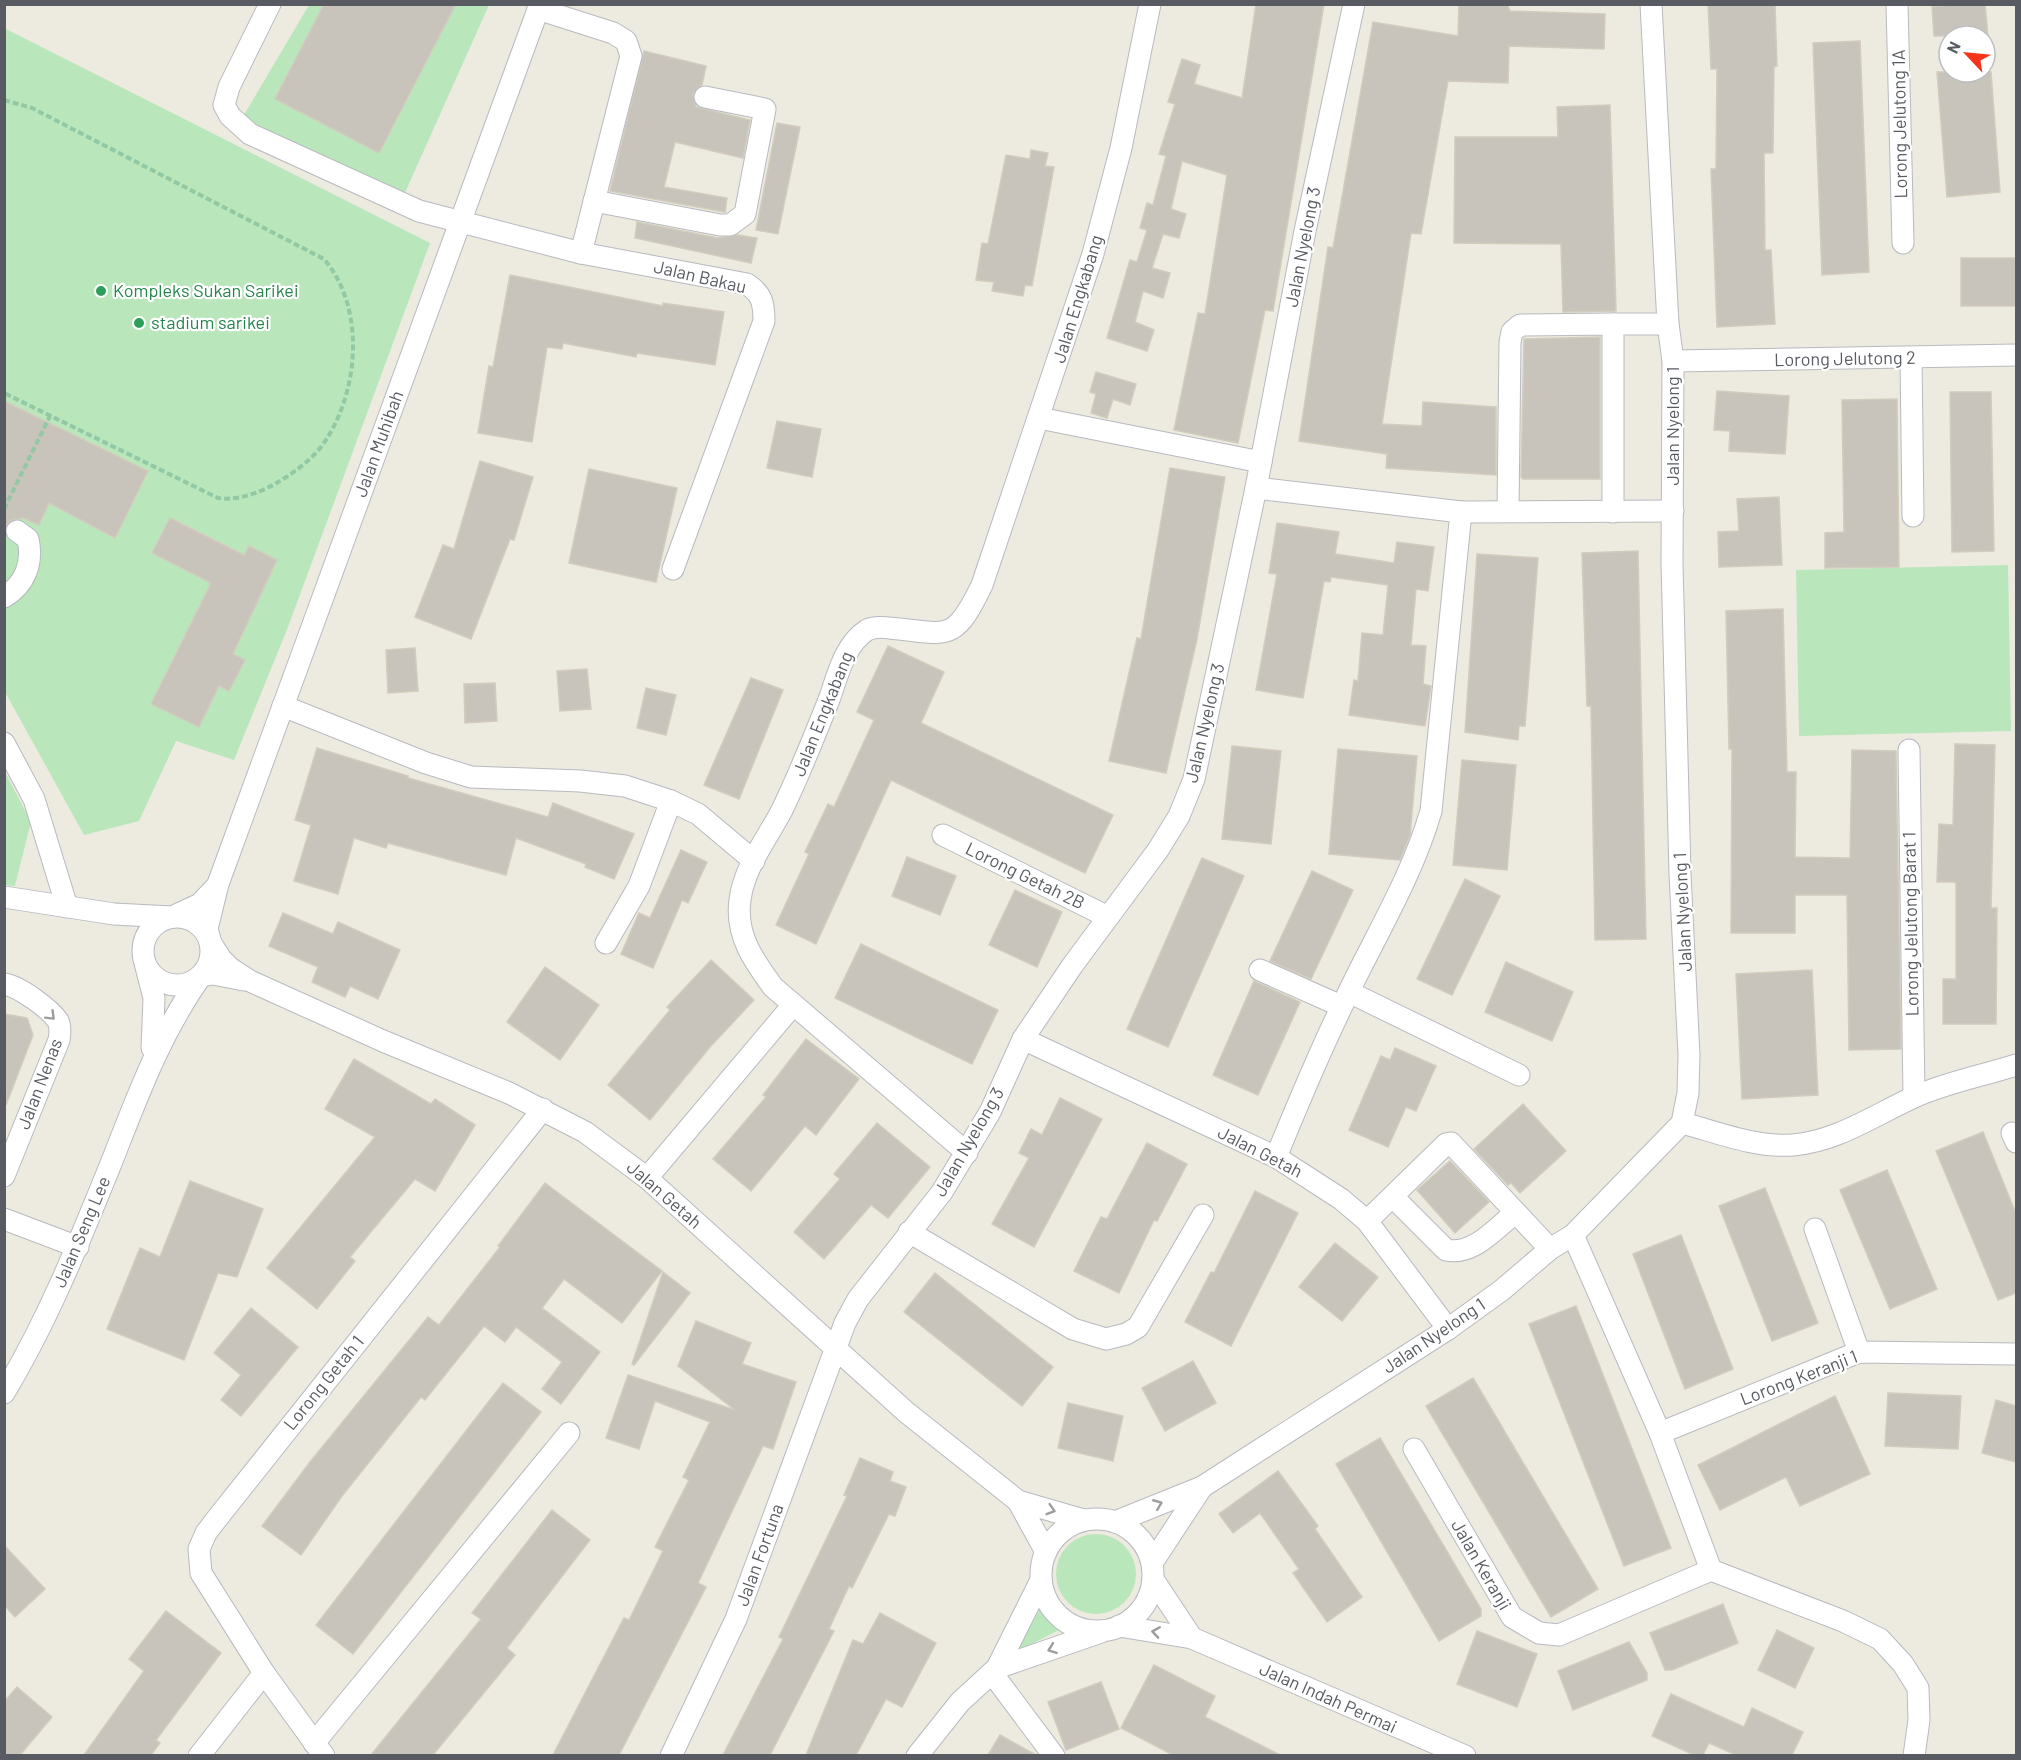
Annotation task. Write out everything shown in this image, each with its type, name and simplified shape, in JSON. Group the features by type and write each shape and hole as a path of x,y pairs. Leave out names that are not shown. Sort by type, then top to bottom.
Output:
{"street":[{"name":"Jalan Bakau","path":"270,4 229,87 224,105 230,116 250,134 419,212 581,253 747,284 758,291 764,304 764,321 673,569"},
{"name":"Jalan Engkabang","path":"967,1153 773,987 751,956 744,940 739,922 740,900 754,861 806,758 852,643 869,629 884,627 931,634 947,632 966,617 982,585 1040,418 1093,254 1120,148 1150,4"},
{"name":"Jalan Nyelong 3","path":"836,1349 845,1323 858,1299 942,1192 990,1112 1023,1039 1158,850 1179,816 1194,779 1256,488 1305,231 1354,4"},
{"name":"Jalan Nyelong 1","path":"1153,1571 1202,1487 1448,1329 1502,1290 1551,1249 1573,1235 1682,1123 1688,1093 1689,1055 1680,874 1673,510 1673,361 1668,324 1651,4"},
{"name":"Lorong Jelutong 1A","path":"1897,4 1903,243"},
{"name":"Jalan Muhibah","path":"211,943 207,929 208,918 218,884 539,7"},
{"path":"539,7 613,33 626,41 631,56 581,253"},
{"path":"594,201 720,225 738,221 745,214 765,109 705,97"},
{"path":"1612,512 1613,324"},
{"path":"1508,511 1512,332 1520,326 1668,324"},
{"name":"Lorong Jelutong 2","path":"1673,361 2016,355"},
{"path":"1911,358 1913,516"},
{"path":"1040,418 1261,462"},
{"path":"1256,488 1461,512 1673,510"},
{"path":"1276,1157 1345,999 1405,881 1421,845 1431,811 1461,512"},
{"path":"4,597 26,575 31,553 28,539 17,531"},
{"path":"283,706 426,763 471,777 580,781 625,786 671,801 698,814 754,861"},
{"path":"4,743 34,799 67,907"},
{"name":"Lorong Jelutong Barat 1","path":"1909,750 1914,1097"},
{"path":"606,944 639,886 671,801"},
{"name":"Lorong Getah 2B","path":"943,835 1108,917"},
{"name":"Jalan Muhibah","path":"172,917 200,904 218,884"},
{"path":"4,897 114,914 192,920 207,933 211,943 212,955 201,976 180,986 168,985 150,972 144,961 137,929 114,914"},
{"path":"144,961 143,949 152,928 172,917"},
{"name":"Jalan Getah","path":"211,943 221,959 250,981"},
{"name":"Jalan Seng Lee","path":"144,961 154,998 155,1015 150,1067"},
{"path":"1260,970 1345,999 1519,1076"},
{"name":"Jalan Getah","path":"201,976 223,975 250,981 543,1110 585,1132 647,1178 906,1412 1018,1501"},
{"name":"Jalan Seng Lee","path":"4,1393 28,1354 78,1246 163,1036 201,976"},
{"name":"Jalan Nenas","path":"4,984 23,991 58,1021 60,1031 59,1040 4,1176"},
{"path":"647,1178 793,1005"},
{"name":"Jalan Getah","path":"1023,1039 1276,1157 1341,1199 1367,1221 1448,1329"},
{"path":"1682,1123 1757,1142 1792,1145 1823,1140 1862,1124 1914,1097 2016,1065"},
{"name":"Lorong Getah 1","path":"319,1749 264,1673 201,1573 199,1549 206,1533 543,1110"},
{"path":"1367,1221 1446,1144 1451,1143 1551,1249"},
{"path":"1393,1197 1446,1250 1453,1252 1476,1245 1515,1213"},
{"path":"909,1232 1074,1329 1106,1339 1138,1327 1203,1215"},
{"path":"4,1219 78,1246"},
{"path":"1815,1229 1859,1352"},
{"path":"1573,1235 1660,1433 1711,1570 1842,1621 1880,1639 1903,1664 1918,1688 1919,1720 1914,1755"},
{"name":"Jalan Fortuna","path":"672,1755 736,1619 836,1349"},
{"name":"Lorong Keranji 1","path":"1660,1433 1859,1352 2016,1354"},
{"path":"319,1749 569,1433"},
{"name":"Jalan Keranji","path":"1414,1449 1512,1617 1539,1633 1559,1635 1711,1570"},
{"path":"1115,1522 1202,1487"},
{"path":"1018,1501 1084,1520 1106,1519 1136,1534 1146,1547 1153,1571 1192,1638"},
{"path":"1018,1501 1046,1552"},
{"path":"1084,1520 1059,1533 1046,1552 1042,1563 1041,1580 1045,1597 1054,1611 1066,1622 1082,1629 1113,1628"},
{"path":"994,1670 1113,1628 1141,1610 1149,1595 1153,1571"},
{"path":"917,1755 960,1702 994,1670 1041,1580"},
{"name":"Jalan Indah Permai","path":"1113,1628 1192,1638 1465,1755"},
{"path":"994,1670 1054,1755"},
{"path":"199,1755 264,1673"}],"path":[{"path":"4,100 32,108 324,259 341,285 351,321 353,349 351,369 342,405 329,434 307,461 291,474 250,495 218,498 4,393"},
{"path":"4,510 50,416"}],"green space":[{"path":"309,5 489,5 399,206 238,125"},
{"path":"4,28 430,243 288,627 234,760 176,741 139,821 84,835 5,692"},
{"path":"2008,565 2011,731 1799,736 1796,570"},
{"path":"4,770 31,822 15,886 5,885"},
{"path":"1096,1534 1111,1537 1124,1546 1133,1559 1136,1574 1133,1589 1124,1602 1111,1611 1096,1614 1081,1611 1068,1602 1059,1589 1056,1574 1059,1559 1068,1546 1081,1537"},
{"path":"1040,1608 1061,1629 1016,1652"}],"building":[{"path":"324,4 456,4 379,153 275,99"},
{"path":"1256,4 1324,4 1273,311 1265,310 1238,443 1174,430 1198,313 1205,314 1227,175 1182,161 1171,209 1186,214 1179,238 1163,234 1152,268 1170,273 1163,298 1143,291 1135,322 1154,330 1147,351 1107,338 1130,260 1137,262 1147,230 1140,228 1147,203 1153,205 1166,156 1159,154 1175,104 1168,102 1182,59 1200,65 1194,84 1242,98"},
{"path":"1459,4 1507,4 1510,11 1605,14 1604,49 1509,46 1508,83 1448,81 1421,234 1411,233 1382,424 1422,426 1423,402 1496,407 1496,475 1386,468 1387,454 1299,441 1328,247 1333,248 1373,22 1458,36"},
{"path":"1708,4 1775,4 1777,66 1774,67 1773,153 1764,153 1765,250 1771,250 1775,324 1717,327 1711,169 1716,169 1717,69 1711,69"},
{"path":"1985,4 1987,24 1937,24 1937,36 1934,36 1932,7"},
{"path":"1860,41 1869,272 1822,275 1813,43"},
{"path":"644,51 706,66 702,85 693,94 696,107 750,120 743,158 675,142 664,187 727,198 725,212 610,191"},
{"path":"1938,84 1992,84 2000,192 1947,197"},
{"path":"1610,105 1616,311 1563,312 1561,244 1454,243 1455,137 1558,137 1557,107"},
{"path":"777,123 800,127 778,234 756,230"},
{"path":"1031,150 1048,153 1045,166 1054,167 1032,286 1025,285 1023,296 992,291 994,282 976,280 982,243 988,244 1006,155 1030,159"},
{"path":"637,222 718,238 738,235 757,238 751,263 635,238"},
{"path":"1961,258 2016,258 2016,306 1961,306"},
{"path":"510,275 663,306 663,303 724,312 715,365 637,353 636,357 563,343 562,349 547,347 532,442 478,433 489,366 493,367"},
{"path":"1600,337 1600,479 1523,479 1521,477 1524,339"},
{"path":"1096,372 1136,384 1130,405 1113,399 1107,418 1091,413 1096,394 1090,392"},
{"path":"1717,391 1789,396 1785,454 1729,451 1730,431 1714,430"},
{"path":"1950,392 1991,392 1994,551 1952,552"},
{"path":"1897,399 1899,567 1825,568 1825,533 1844,532 1842,400"},
{"path":"4,401 148,471 115,538 49,503 39,525 23,518 11,520 4,529"},
{"path":"777,421 821,429 812,477 767,468"},
{"path":"480,461 533,477 514,540 510,539 471,639 415,617 443,545 454,549"},
{"path":"1170,468 1225,477 1197,639 1166,773 1109,761 1137,638 1141,639"},
{"path":"589,469 677,488 656,582 569,563"},
{"path":"1779,497 1782,565 1719,567 1718,532 1739,531 1737,499"},
{"path":"170,518 244,555 249,546 277,560 233,654 245,660 229,691 219,686 199,727 151,704 211,583 152,553"},
{"path":"1277,523 1339,532 1335,554 1394,563 1397,542 1434,547 1428,591 1416,589 1411,645 1426,646 1423,684 1431,686 1425,726 1349,715 1354,680 1358,681 1362,633 1383,635 1388,585 1331,577 1330,582 1324,581 1303,698 1256,690 1277,574 1269,573"},
{"path":"1638,551 1646,939 1595,940 1591,706 1587,706 1582,553"},
{"path":"1477,554 1538,558 1525,726 1519,726 1518,740 1465,732"},
{"path":"1783,609 1787,772 1796,772 1795,857 1850,858 1852,750 1896,751 1901,1049 1849,1050 1847,895 1795,895 1795,933 1731,933 1732,749 1729,749 1726,611"},
{"path":"888,646 944,672 921,723 1113,815 1085,873 891,780 816,944 776,925 809,854 805,852 828,804 834,807 874,720 857,712"},
{"path":"415,648 418,691 388,693 386,650"},
{"path":"587,669 591,709 560,711 557,671"},
{"path":"751,678 783,690 739,799 704,785"},
{"path":"495,683 497,721 465,723 464,684"},
{"path":"646,688 676,695 666,735 637,728"},
{"path":"1955,744 1995,745 1991,908 1997,908 1996,1024 1943,1024 1943,979 1956,979 1956,882 1937,882 1939,824 1953,825"},
{"path":"1232,746 1281,751 1271,844 1222,839"},
{"path":"317,748 408,776 408,778 548,817 553,803 634,834 614,879 585,867 586,864 516,838 506,875 388,843 386,848 354,838 338,894 294,881 311,825 295,820"},
{"path":"1338,749 1417,756 1410,835 1400,860 1329,854"},
{"path":"1462,760 1516,765 1507,870 1453,865"},
{"path":"681,850 707,862 688,903 682,900 653,968 621,954 639,913 650,918"},
{"path":"907,857 956,876 940,915 892,896"},
{"path":"1202,858 1244,876 1168,1047 1127,1029"},
{"path":"1312,871 1353,890 1311,979 1270,961"},
{"path":"1465,879 1500,896 1452,995 1417,979"},
{"path":"1015,890 1062,912 1037,967 989,945"},
{"path":"283,913 333,934 338,922 400,950 378,999 350,986 345,997 312,982 318,967 269,946"},
{"path":"861,944 998,1010 972,1064 835,998"},
{"path":"711,960 754,1000 710,1047 650,1120 608,1085 670,1010 667,1007"},
{"path":"1506,962 1573,992 1552,1041 1485,1012"},
{"path":"545,967 599,1005 560,1060 507,1022"},
{"path":"1812,970 1818,1095 1742,1099 1736,974"},
{"path":"1254,981 1300,1002 1258,1095 1213,1075"},
{"path":"4,1014 27,1018 33,1035 6,1105"},
{"path":"806,1039 859,1079 816,1135 805,1126 751,1191 713,1159 766,1097 763,1095"},
{"path":"1395,1048 1436,1066 1416,1111 1406,1107 1388,1147 1349,1130 1381,1056 1390,1060"},
{"path":"354,1059 431,1104 435,1099 475,1125 435,1191 415,1179 350,1257 355,1261 317,1309 267,1268 375,1137 325,1109"},
{"path":"1060,1098 1102,1119 1034,1247 992,1224 1029,1158 1019,1153 1031,1129 1042,1135"},
{"path":"1523,1104 1566,1151 1520,1193 1511,1183 1508,1185 1474,1149"},
{"path":"877,1123 930,1167 888,1218 871,1205 824,1259 794,1232 840,1179 834,1174"},
{"path":"1983,1132 2016,1214 2016,1293 1998,1300 1936,1151"},
{"path":"1147,1143 1187,1164 1157,1221 1154,1220 1119,1293 1074,1271 1101,1217 1107,1219"},
{"path":"1450,1161 1489,1202 1455,1233 1417,1190"},
{"path":"1887,1170 1937,1289 1890,1309 1840,1190"},
{"path":"190,1181 263,1209 237,1277 218,1273 184,1360 107,1329 140,1248 160,1257"},
{"path":"545,1183 662,1271 622,1323 564,1279 542,1308 600,1352 561,1404 542,1389 562,1362 516,1327 505,1342 484,1326 425,1400 421,1397 342,1496 301,1555 262,1526 310,1462 428,1317 439,1325 500,1247 498,1246"},
{"path":"1765,1188 1818,1323 1772,1341 1719,1206"},
{"path":"1255,1191 1298,1213 1231,1346 1185,1322 1211,1272 1214,1273"},
{"path":"1681,1235 1733,1369 1685,1389 1633,1254"},
{"path":"1335,1243 1378,1277 1342,1321 1299,1287"},
{"path":"663,1272 690,1293 634,1365 632,1364"},
{"path":"935,1273 1053,1367 1022,1406 904,1312"},
{"path":"1576,1306 1671,1548 1624,1566 1529,1324"},
{"path":"251,1308 298,1347 241,1416 221,1400 241,1375 214,1353"},
{"path":"696,1321 751,1343 742,1364 796,1382 773,1449 763,1446 698,1583 706,1587 619,1755 553,1755 624,1618 629,1620 663,1551 655,1547 689,1480 683,1477 710,1422 655,1401 639,1449 606,1438 628,1375 735,1410 678,1366"},
{"path":"1193,1361 1216,1403 1165,1431 1142,1388"},
{"path":"1473,1378 1598,1589 1551,1617 1426,1406"},
{"path":"503,1383 541,1412 353,1654 316,1625"},
{"path":"1888,1393 1961,1396 1958,1449 1885,1446"},
{"path":"1835,1396 1870,1474 1800,1506 1786,1477 1720,1510 1698,1465"},
{"path":"1996,1400 2016,1406 2016,1462 1982,1453"},
{"path":"1068,1403 1123,1416 1113,1461 1058,1448"},
{"path":"1380,1438 1481,1609 1481,1616 1439,1641 1336,1464"},
{"path":"860,1458 893,1472 890,1481 906,1487 895,1516 889,1514 852,1588 849,1586 829,1629 834,1631 770,1755 723,1755 783,1639 779,1637 847,1496 844,1495"},
{"path":"1278,1471 1318,1526 1315,1529 1362,1597 1327,1622 1293,1573 1299,1569 1260,1513 1233,1533 1219,1514"},
{"path":"552,1510 590,1540 507,1648 515,1655 433,1755 371,1755 481,1619 472,1613"},
{"path":"4,1545 45,1589 15,1617 4,1605"},
{"path":"1723,1604 1738,1643 1672,1670 1665,1670 1650,1633"},
{"path":"166,1611 221,1653 156,1740 160,1743 151,1755 84,1755 144,1671 129,1659"},
{"path":"880,1613 936,1643 902,1707 886,1699 856,1755 806,1755 853,1640 863,1644"},
{"path":"1777,1630 1814,1648 1795,1688 1758,1670"},
{"path":"1477,1631 1537,1654 1517,1707 1457,1684"},
{"path":"1629,1642 1647,1673 1647,1680 1573,1710 1558,1671"},
{"path":"1154,1665 1215,1696 1205,1717 1280,1755 1173,1755 1121,1728"},
{"path":"1101,1682 1119,1729 1066,1750 1048,1702"},
{"path":"17,1687 52,1717 20,1755 4,1755 4,1702"},
{"path":"1671,1694 1744,1727 1752,1708 1803,1732 1792,1755 1736,1755 1709,1743 1703,1755 1694,1755 1652,1736"},
{"path":"1000,1735 1036,1755 988,1755"}],"place":[{"name":"Kompleks Sukan Sarikei","path":"101,291"},
{"name":"stadium sarikei","path":"139,323"}]}
